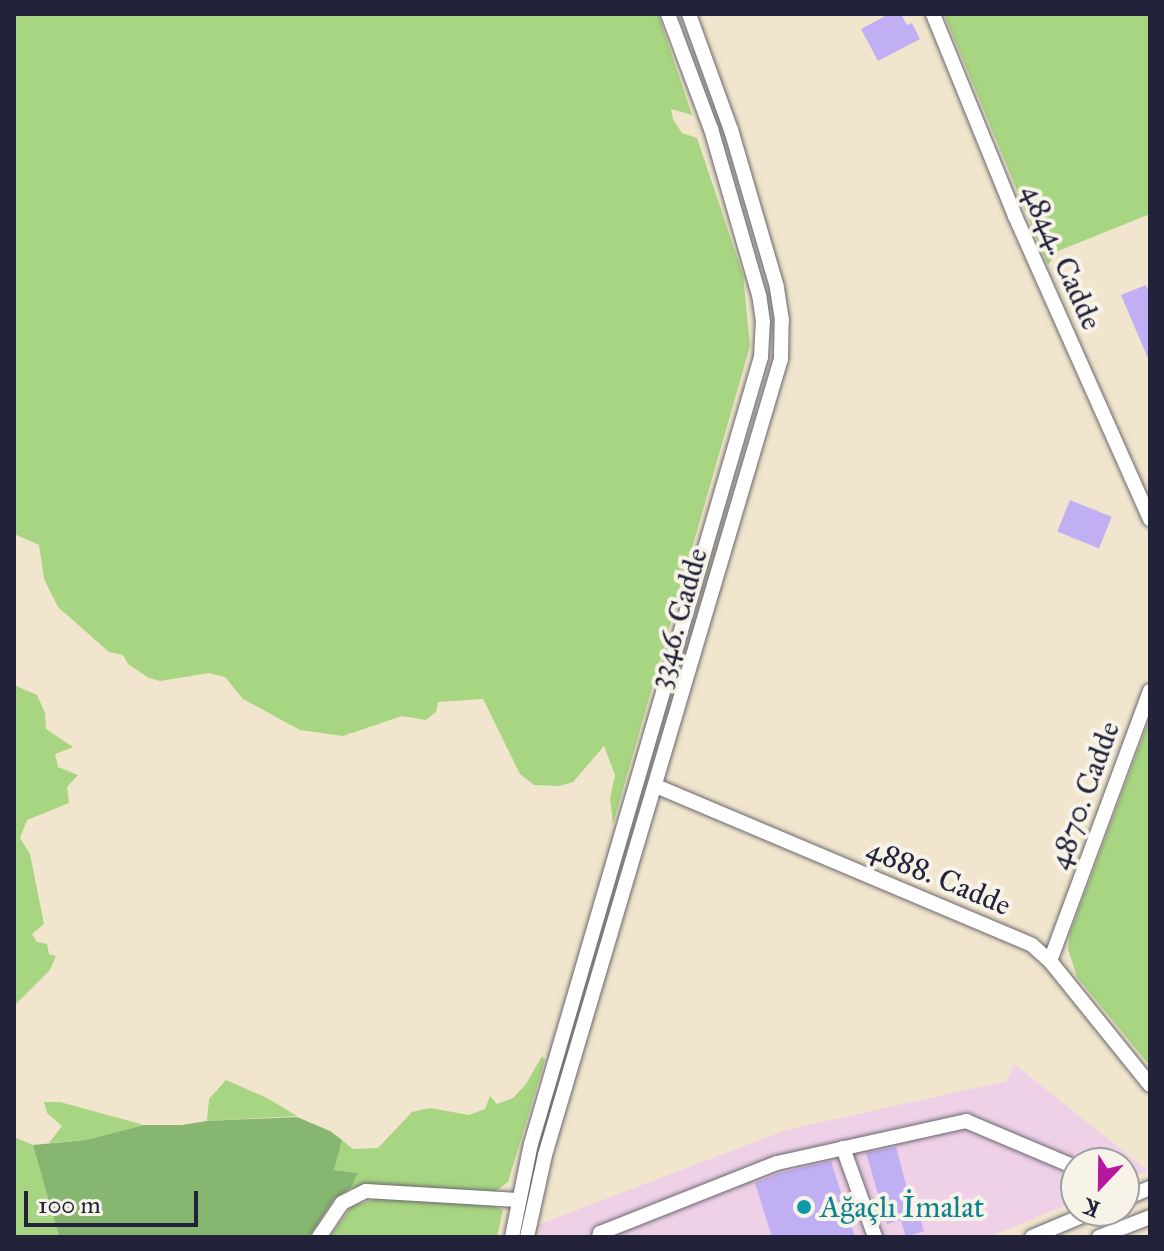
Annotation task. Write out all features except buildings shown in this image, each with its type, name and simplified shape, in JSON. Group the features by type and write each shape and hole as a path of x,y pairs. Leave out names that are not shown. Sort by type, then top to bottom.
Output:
{"street":[{"name":"3346. Cadde","path":"512,1237 518,1200 761,357 763,322 759,295 711,129 668,14"},
{"name":"3346. Cadde","path":"527,1237 545,1155 779,370 783,340 779,299 769,258 731,130 689,14"},
{"name":"4844. Cadde","path":"933,14 1015,216 1150,519"},
{"name":"4870. Cadde","path":"1050,961 1150,691"},
{"name":"4888. Cadde","path":"656,786 1025,942 1050,961 1150,1085"},
{"path":"599,1237 600,1233 777,1163 966,1121 1060,1161"},
{"path":"843,1148 875,1237"},
{"path":"319,1237 342,1203 366,1191 518,1200"},
{"path":"1099,1237 1150,1217"},
{"path":"1032,1237 1060,1225"}],"shaded area":[{"path":"1014,1064 1118,1147 1060,1147 1060,1208 989,1237 540,1237 540,1224 786,1130 1007,1081"}],"green space":[{"path":"14,14 658,14 692,115 671,109 673,119 682,133 697,138 743,275 750,346 613,824 610,798 615,775 604,746 573,782 559,786 534,785 520,774 483,699 438,702 436,712 426,720 402,716 343,736 300,730 243,699 225,677 209,673 160,681 149,678 128,664 123,655 109,652 58,607 44,579 39,545 14,534"},
{"path":"944,14 1150,14 1150,214 1058,251 1048,265"},
{"path":"14,685 37,695 45,713 46,729 73,747 55,754 58,767 78,775 67,787 69,803 27,820 20,838 30,854 44,924 32,934 37,942 47,944 49,954 56,956 50,970 14,1006"},
{"path":"1150,718 1150,1066 1077,977 1068,949 1070,933"},
{"path":"542,1056 545,1060 508,1182 496,1191 371,1185 351,1188 358,1173 333,1170 342,1140 353,1149 378,1148 412,1112 430,1108 469,1115 485,1109 490,1096 497,1104 513,1098 526,1084"},
{"path":"226,1080 267,1098 297,1116 207,1121 209,1099"},
{"path":"44,1102 60,1102 144,1125 86,1140 49,1143 62,1126 47,1113"},
{"path":"297,1117 330,1131 342,1140 334,1170 358,1173 351,1188 334,1199 309,1237 59,1237 33,1145 86,1140 144,1125"},
{"path":"14,1137 33,1145 59,1237 14,1237"},
{"path":"377,1198 490,1204 503,1210 497,1237 330,1237 351,1207"}],"place":[{"name":"Ağaçlı İmalat","path":"804,1207"}]}
